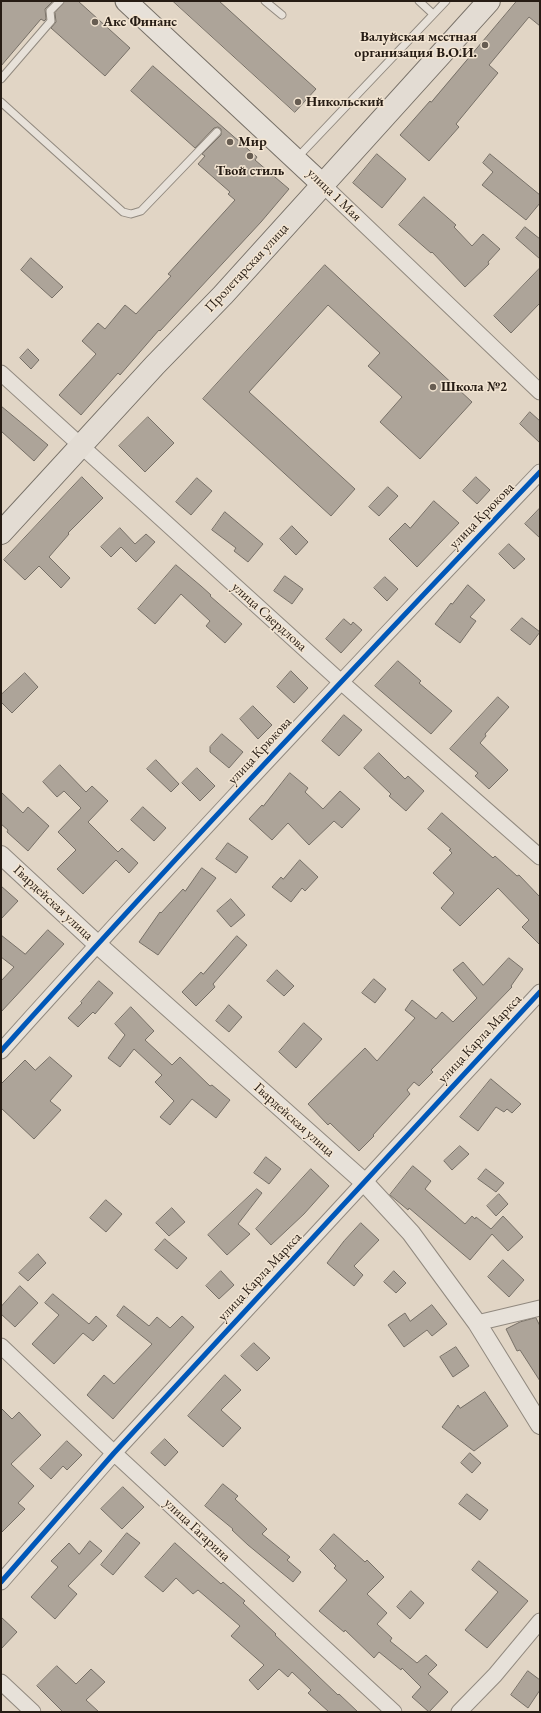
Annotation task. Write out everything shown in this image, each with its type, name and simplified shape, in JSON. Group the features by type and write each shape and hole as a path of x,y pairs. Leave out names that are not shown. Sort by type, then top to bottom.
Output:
{"main road":[{"name":"Пролетарская улица","path":"1,533 155,365 223,295 489,1"},
{"name":"улица 1 Мая","path":"135,6 323,185"}],"street":[{"name":"улица 1 Мая","path":"323,185 540,392"},
{"name":"улица Свердлова","path":"1,373 341,682 540,857"},
{"name":"улица Крюкова","path":"1,1051 97,944 341,682 540,472"},
{"name":"Гвардейская улица","path":"1,855 97,944 364,1182 410,1233 477,1323 540,1425"},
{"name":"улица Карла Маркса","path":"1,1582 114,1453 540,992"},
{"path":"477,1323 540,1308"},
{"name":"улица Гагарина","path":"1,1346 114,1453 394,1712"},
{"path":"459,1712 495,1675 540,1621"},
{"path":"1,1682 33,1712"}],"lane":[{"path":"1,79 52,21 50,12 60,1"},
{"path":"265,1 282,15"},
{"path":"420,1 433,14"},
{"path":"296,159 446,1"},
{"path":"1,102 123,212 132,214 141,211 217,132"}],"building":[{"path":"1,1 53,1 45,9 46,19 44,21 41,19 1,66"},
{"path":"65,1 78,1 130,48 105,76 51,28 56,22 55,13"},
{"path":"173,1 219,1 316,89 295,112"},
{"path":"517,1 540,1 540,26 529,17 489,65 498,73 456,124 459,127 429,161 400,135 430,101 431,102"},
{"path":"153,66 257,157 255,160 289,189 261,222 160,331 159,330 120,375 118,373 81,415 59,395 96,354 82,341 98,323 105,329 125,305 136,314 171,276 168,274 235,200 228,194 230,192 198,164 205,156 202,154 221,135 221,129 218,127 214,128 195,148 131,91"},
{"path":"377,154 406,179 382,208 353,183"},
{"path":"490,154 540,195 540,203 526,220 482,185 493,172 483,163"},
{"path":"424,197 456,225 454,227 472,246 483,234 500,249 488,262 489,264 465,287 432,252 431,253 399,225"},
{"path":"525,227 540,239 540,259 516,238"},
{"path":"31,258 63,287 52,298 21,270"},
{"name":"Школа №2","path":"325,265 472,402 420,459 380,422 402,397 368,366 380,353 328,305 249,392 355,489 331,516 203,399"},
{"path":"540,268 540,303 511,333 494,316"},
{"path":"28,349 39,360 31,369 20,358"},
{"path":"1,406 48,445 34,461 1,431"},
{"path":"530,412 540,421 540,443 520,424"},
{"path":"148,417 174,443 145,472 119,446"},
{"path":"82,477 103,498 68,533 69,534 49,557 70,578 61,588 39,566 25,580 4,560"},
{"path":"476,477 490,490 477,504 463,491"},
{"path":"197,478 212,491 191,515 176,502"},
{"path":"388,487 398,496 379,516 369,507"},
{"path":"434,501 459,523 417,567 389,539 405,523 410,528"},
{"path":"540,508 540,538 525,524"},
{"path":"225,512 263,544 248,562 234,551 236,548 212,530"},
{"path":"292,526 308,542 296,555 280,539"},
{"path":"120,528 135,544 146,534 155,542 136,562 121,547 111,557 101,547"},
{"path":"509,544 525,559 514,569 499,554"},
{"path":"176,565 242,624 225,643 206,626 210,621 181,594 155,624 138,609"},
{"path":"285,576 303,589 292,604 274,591"},
{"path":"385,577 398,589 387,601 374,588"},
{"path":"468,585 485,600 470,617 476,621 460,643 435,624 451,603 452,604"},
{"path":"522,618 540,632 530,645 511,630"},
{"path":"344,619 351,625 353,622 362,630 341,653 326,639"},
{"path":"398,661 421,681 419,683 452,711 431,734 375,686"},
{"path":"291,671 308,688 294,703 277,687"},
{"path":"25,673 38,687 12,713 1,702 1,695"},
{"path":"498,697 509,707 485,734 486,736 480,743 508,770 489,789 475,776 478,773 450,749"},
{"path":"253,706 272,725 258,739 240,719"},
{"path":"344,715 362,730 339,756 322,741"},
{"path":"222,734 243,752 229,768 210,752 210,747"},
{"path":"379,753 405,779 408,776 424,791 406,811 389,796 391,794 364,768"},
{"path":"156,760 179,784 171,792 147,769"},
{"path":"60,765 86,792 92,786 108,801 88,822 118,852 122,848 138,863 129,873 116,860 83,894 57,869 76,850 58,832 81,808 64,791 57,797 43,782"},
{"path":"197,768 215,786 200,801 182,783"},
{"path":"290,773 308,788 305,792 323,809 340,791 360,809 342,828 334,821 309,845 288,823 272,840 249,819 262,805 263,806"},
{"path":"1,792 23,813 28,807 49,826 28,851 7,832 8,830 1,824"},
{"path":"143,807 166,828 154,841 131,820"},
{"path":"442,813 493,858 495,856 517,876 519,875 540,897 540,945 522,927 529,920 498,888 460,926 441,908 454,893 433,873 452,853 449,850 451,849 428,829"},
{"path":"228,843 248,857 236,873 216,859"},
{"path":"300,860 318,877 305,891 302,888 291,902 272,887 281,877 283,879"},
{"path":"202,868 216,878 158,955 139,942 160,912 161,913 183,889 185,891"},
{"path":"1,886 18,901 1,919"},
{"path":"231,899 245,915 231,927 217,911"},
{"path":"48,930 64,944 1,1012 1,981 14,967 1,957 1,935 25,954"},
{"path":"237,936 247,945 213,984 215,987 196,1006 182,992 201,972 203,974"},
{"path":"509,958 523,969 511,986 512,987 431,1070 433,1072 419,1086 414,1082 407,1090 410,1094 359,1151 330,1123 328,1125 308,1104 365,1048 377,1061 415,1018 405,1010 412,1000 436,1019 442,1012 453,1022 477,998 453,970 463,962 483,985"},
{"path":"277,970 294,986 284,996 267,981"},
{"path":"374,979 386,989 375,1003 362,993"},
{"path":"99,981 113,993 95,1014 93,1012 78,1027 68,1018"},
{"path":"229,1005 242,1017 229,1032 216,1021"},
{"path":"131,1007 154,1031 145,1040 172,1065 180,1057 210,1086 212,1085 230,1100 216,1118 192,1099 170,1125 160,1117 174,1101 155,1082 162,1075 134,1049 120,1067 108,1058 125,1035 115,1024"},
{"path":"304,1023 322,1039 296,1068 279,1052"},
{"path":"50,1057 72,1076 50,1101 61,1110 34,1139 1,1108 1,1084 25,1060 35,1070"},
{"path":"491,1079 521,1104 512,1113 507,1109 504,1112 496,1107 478,1131 460,1117"},
{"path":"460,1146 469,1154 452,1170 444,1161"},
{"path":"266,1157 281,1169 269,1184 254,1173"},
{"path":"413,1166 431,1181 425,1189 465,1224 472,1216 475,1219 476,1217 491,1229 503,1216 523,1237 508,1251 492,1234 470,1260 409,1208 408,1210 390,1195"},
{"path":"311,1169 329,1186 304,1214 271,1245 256,1229"},
{"path":"486,1169 504,1183 496,1192 478,1179"},
{"path":"257,1189 262,1193 238,1224 250,1234 227,1255 208,1235"},
{"path":"499,1194 508,1204 496,1216 487,1206"},
{"path":"106,1200 122,1214 106,1232 90,1218"},
{"path":"172,1208 185,1222 169,1236 156,1223"},
{"path":"361,1223 379,1240 354,1266 363,1275 354,1286 327,1263 344,1241"},
{"path":"165,1239 187,1258 177,1269 155,1250"},
{"path":"38,1254 46,1263 28,1281 19,1273"},
{"path":"503,1260 524,1280 509,1297 488,1277"},
{"path":"221,1271 234,1285 219,1299 206,1286"},
{"path":"394,1271 406,1283 396,1293 384,1282"},
{"path":"20,1286 38,1303 15,1327 1,1314 1,1307"},
{"path":"53,1294 89,1324 96,1316 107,1326 93,1341 83,1333 54,1364 32,1344 59,1315 45,1303"},
{"path":"432,1305 447,1324 432,1336 427,1330 404,1347 388,1325 405,1313 410,1321"},
{"path":"124,1306 149,1326 157,1317 170,1328 182,1316 194,1327 113,1419 87,1395 104,1375 114,1384 152,1344 117,1316"},
{"path":"536,1318 540,1326 540,1381 520,1350 517,1351 506,1329 520,1322"},
{"path":"254,1343 270,1358 257,1371 241,1356"},
{"path":"456,1347 469,1366 453,1377 440,1357"},
{"path":"225,1375 241,1390 221,1410 241,1428 223,1447 188,1416"},
{"path":"485,1392 508,1426 474,1451 442,1427 458,1405 460,1408"},
{"path":"1,1408 12,1419 19,1412 41,1435 11,1464 34,1486 18,1503 25,1509 1,1533"},
{"path":"165,1439 178,1452 165,1466 151,1453"},
{"path":"67,1441 82,1455 67,1470 63,1466 51,1479 40,1469"},
{"path":"470,1453 481,1463 472,1473 461,1463"},
{"path":"223,1484 238,1496 235,1499 267,1529 262,1534 290,1557 287,1560 301,1572 293,1582 248,1545 232,1530 233,1529 205,1506"},
{"path":"123,1487 144,1507 122,1529 101,1509"},
{"path":"467,1494 488,1510 480,1520 459,1504"},
{"path":"127,1533 140,1543 113,1575 101,1565"},
{"path":"334,1534 365,1562 367,1560 384,1577 367,1594 387,1613 377,1624 392,1638 390,1641 417,1663 426,1655 437,1665 428,1674 448,1692 429,1712 412,1697 421,1687 402,1668 401,1670 379,1652 374,1658 345,1630 344,1632 319,1611 347,1580 334,1568 336,1566 320,1550"},
{"path":"90,1541 102,1551 68,1586 77,1594 55,1619 31,1597 58,1567 51,1561 69,1543 79,1554"},
{"path":"175,1543 221,1584 223,1582 245,1601 243,1603 276,1634 275,1635 358,1712 329,1712 308,1693 311,1690 292,1672 288,1677 279,1669 258,1690 249,1680 264,1665 231,1636 240,1626 198,1590 193,1594 176,1578 163,1592 145,1577"},
{"path":"479,1561 528,1601 487,1648 465,1630 498,1592 472,1570"},
{"path":"411,1591 424,1603 410,1619 397,1607"},
{"path":"1,1617 17,1632 1,1649"},
{"path":"57,1666 76,1684 91,1669 105,1682 86,1700 99,1712 63,1712 37,1686"},
{"path":"528,1671 540,1680 540,1690 528,1708 511,1695"}],"cycle path":[{"path":"1,1051 268,760 540,472"},
{"path":"1,1582 114,1453 540,992"}],"place":[{"name":"Акс Финанс","path":"95,22"},
{"name":"Валуйская местная организация В.О.И.","path":"485,45"},
{"name":"Никольский","path":"298,102"},
{"name":"Мир","path":"230,142"},
{"name":"Твой стиль","path":"250,156"},
{"name":"Школа №2","path":"433,387"}]}
